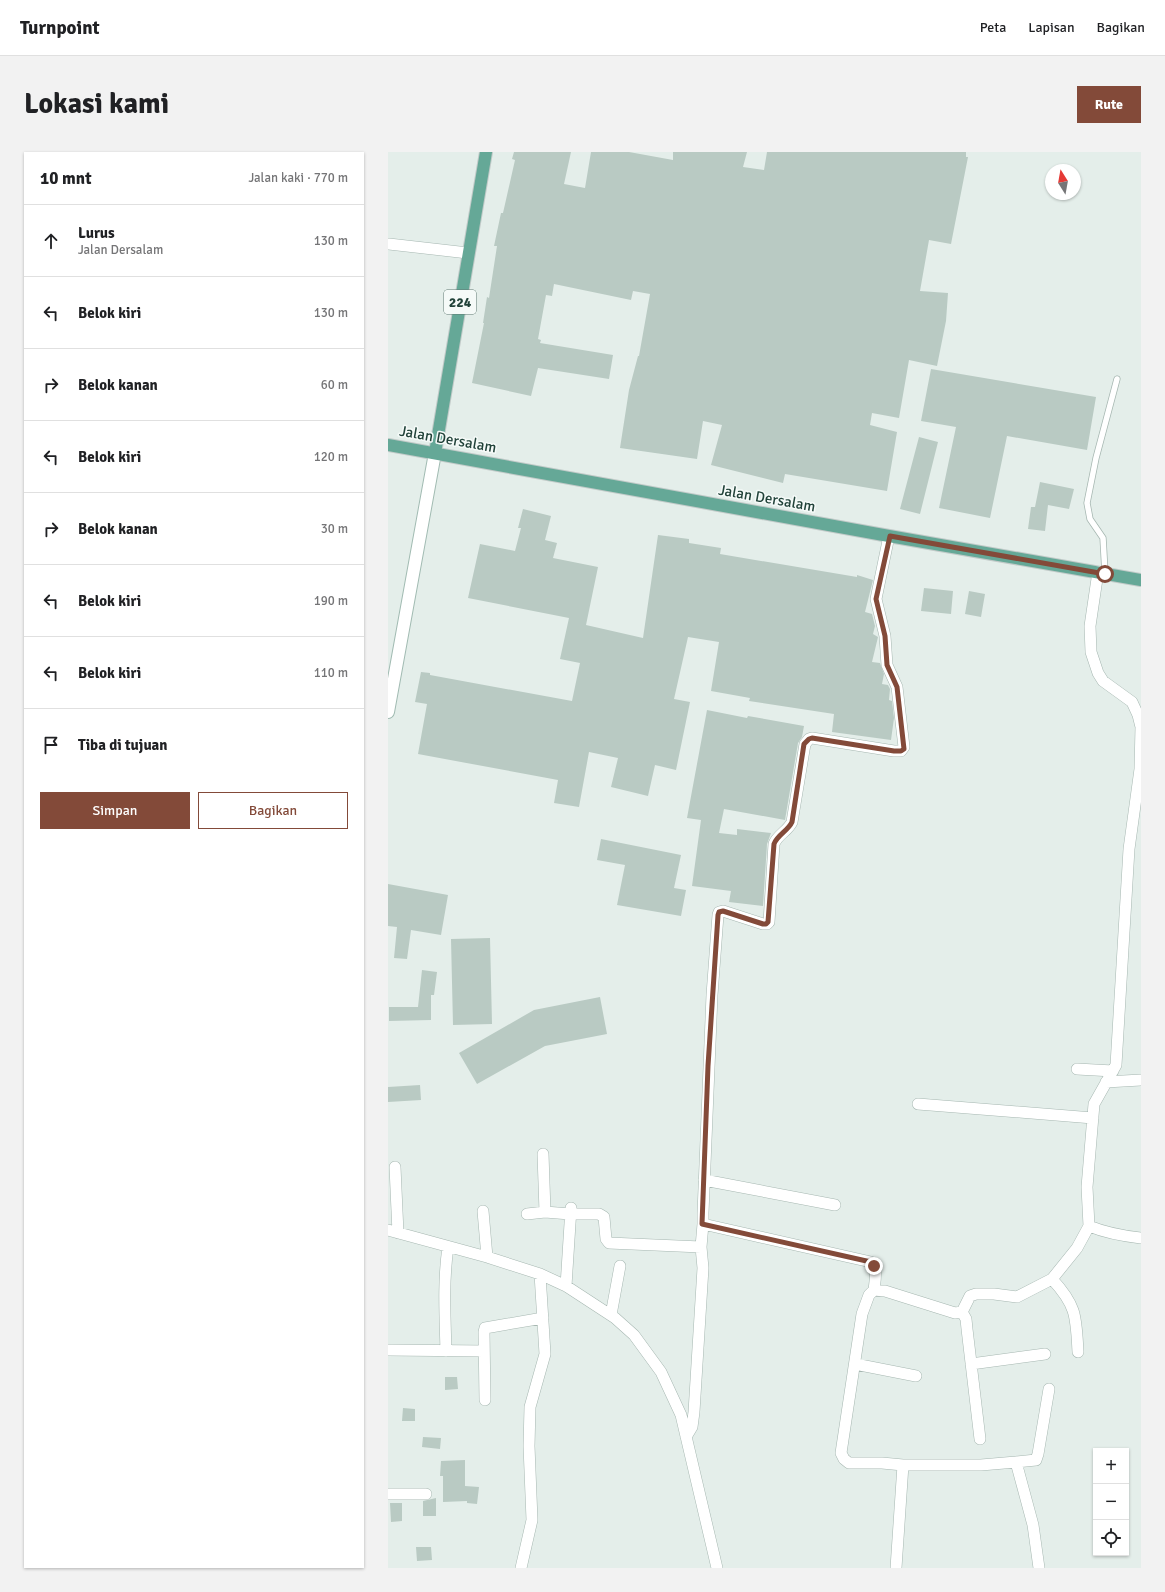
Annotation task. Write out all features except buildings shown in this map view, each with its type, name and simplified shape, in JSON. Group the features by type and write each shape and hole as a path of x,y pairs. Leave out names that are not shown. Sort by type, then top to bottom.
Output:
{"main road":[{"name":"224","path":"435,453 486,152"},
{"name":"Jalan Dersalam","path":"388,444 890,536 1141,580"},
{"path":"388,712 435,453"}],"street":[{"path":"389,244 468,253"},
{"path":"686,1437 692,1427 694,1412 703,1268 702,1224 712,995 718,915 719,912 723,911 763,924 768,922 774,844 776,840 789,829 792,822 804,744 809,739 812,738 894,751 901,751 904,749 897,687 887,665 885,636 876,599 890,536"},
{"path":"962,1312 970,1296 976,1294 994,1294 1017,1297 1052,1279 1076,1248 1089,1226 1087,1187 1094,1104 1116,1065 1129,850 1140,769 1141,727 1138,715 1132,702 1103,681 1098,673 1091,652 1090,626 1102,573"},
{"path":"1077,1069 1113,1070"},
{"path":"1106,1082 1141,1080"},
{"path":"918,1104 1093,1118"},
{"path":"543,1154 545,1212"},
{"path":"395,1167 393,1231 540,1274 566,1286 611,1315 634,1335 661,1372 681,1415 717,1568"},
{"path":"704,1180 835,1205"},
{"path":"483,1211 487,1258"},
{"path":"566,1286 570,1211"},
{"path":"527,1214 570,1211 603,1215 606,1239 607,1242 612,1244 702,1247"},
{"path":"702,1224 871,1262 874,1266 876,1272 874,1290 869,1295 862,1314 841,1453 844,1459 849,1463 981,1465 1036,1460 1048,1389"},
{"path":"1089,1226 1120,1236 1141,1238"},
{"path":"446,1351 444,1300 448,1247"},
{"path":"611,1315 620,1266"},
{"path":"521,1568 532,1520 529,1446 530,1407 545,1354 540,1274"},
{"path":"1052,1279 1062,1290 1072,1306 1076,1321 1078,1352"},
{"path":"874,1290 885,1291 955,1313 962,1312"},
{"path":"962,1312 966,1319 980,1439"},
{"path":"485,1400 485,1328 543,1318"},
{"path":"388,1350 484,1351"},
{"path":"971,1364 1045,1354"},
{"path":"855,1364 916,1376"},
{"path":"1016,1462 1033,1525 1039,1568"},
{"path":"896,1568 903,1465"},
{"path":"388,1494 426,1494"}],"lane":[{"path":"1102,573 1103,538 1090,519 1087,503 1096,458 1117,379"}],"route":[{"path":"874,1266 871,1262 702,1224 708,1066 716,919 719,912 723,911 763,924 766,924 770,919 774,844 784,832 789,829 792,822 804,744 809,739 812,738 894,751 901,751 904,749 897,687 887,665 885,636 876,599 890,536 1105,574"}]}
